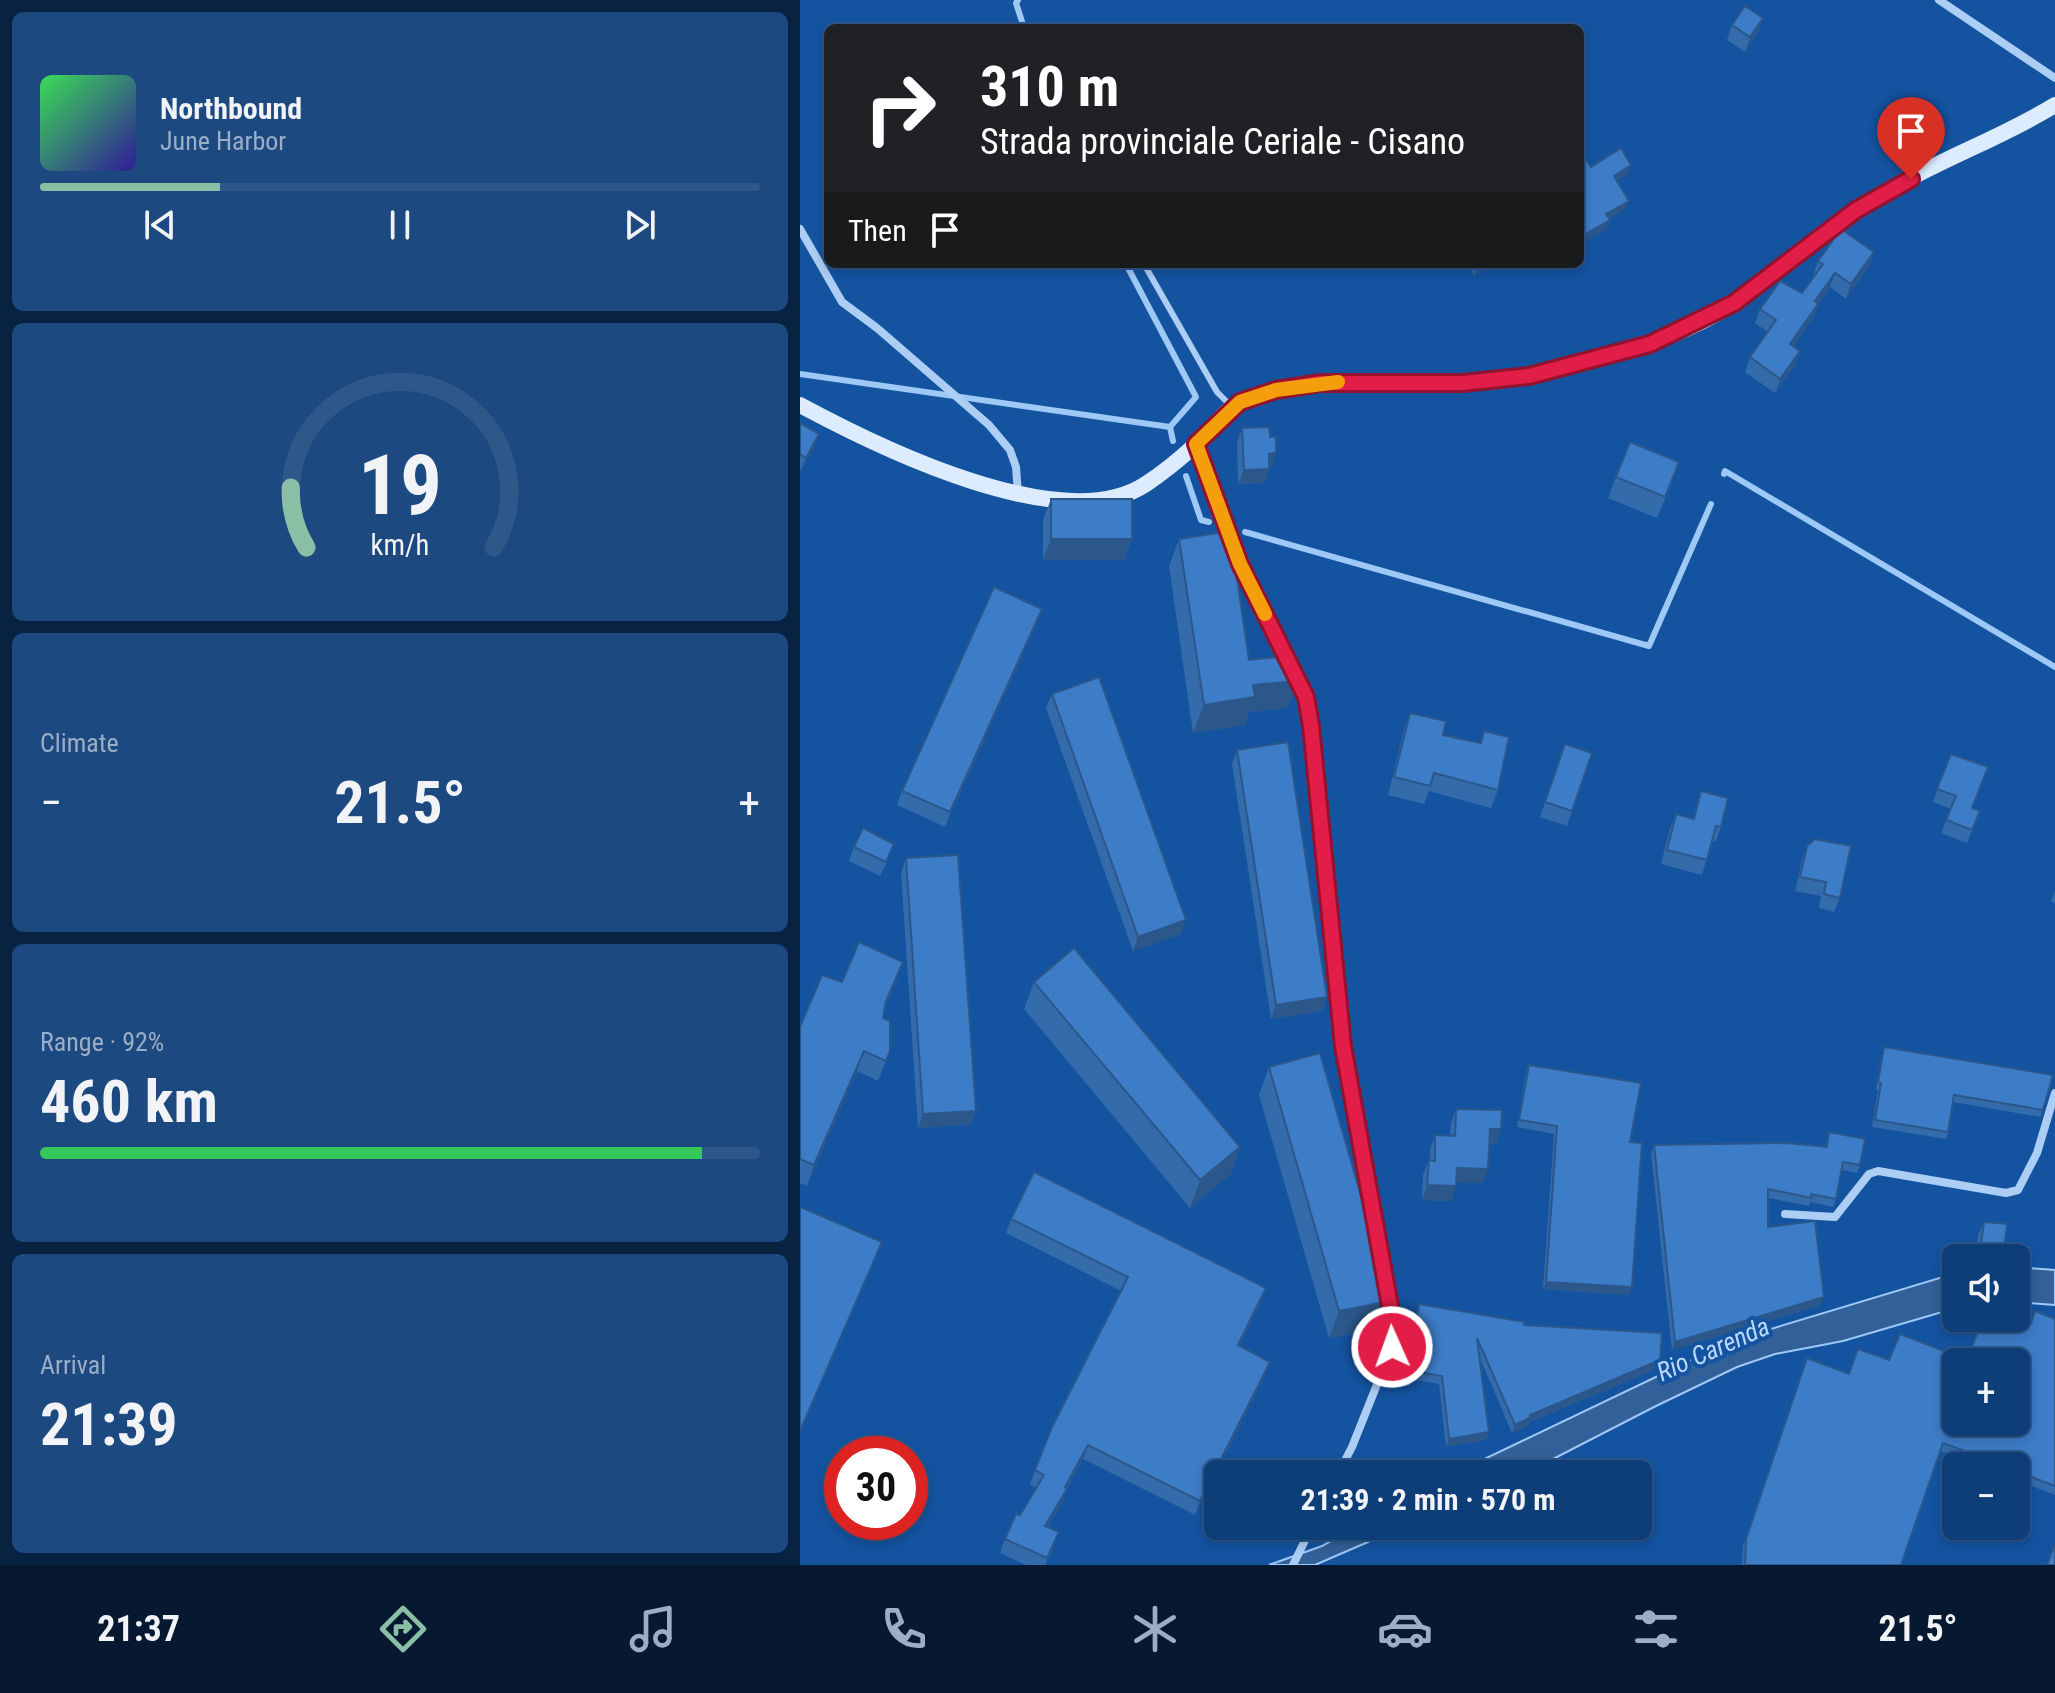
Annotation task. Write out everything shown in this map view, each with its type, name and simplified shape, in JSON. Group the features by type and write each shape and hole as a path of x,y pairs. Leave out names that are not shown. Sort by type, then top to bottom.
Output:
{"main road":[{"path":"800,405 942,472 1018,494 1085,500 1123,495 1143,486 1196,444 1240,402 1276,390 1320,383 1463,383 1529,376 1650,344 1734,303 1856,210 1886,191 2055,105"}],"street":[{"path":"1939,0 2055,78"},
{"path":"800,229 842,302 877,328 989,425 1010,450 1016,467 1018,494"},
{"path":"1196,444 1240,564 1306,697 1311,726 1343,1046 1392,1317 1392,1347 1345,1460"},
{"path":"1785,1214 1835,1217 1869,1174 1878,1171 2006,1193 2018,1190 2037,1153 2055,1093"},
{"path":"1293,1565 1305,1540"}],"lane":[{"path":"1146,268 1217,392 1232,408"}],"water":[{"path":"2030,1268 2055,1270 2055,1305 2030,1303"},
{"path":"1942,1277 1942,1312 1843,1341 1775,1354 1737,1367 1551,1460 1482,1460 1731,1341"},
{"path":"1332,1540 1373,1540 1315,1565 1269,1565"}],"building":[{"path":"1745,6 1763,18 1750,37 1732,25"},
{"path":"1621,148 1631,165 1614,176 1629,201 1606,214 1610,220 1584,235 1584,156 1591,167"},
{"path":"1841,229 1874,252 1851,284 1835,273 1790,344 1800,351 1780,379 1750,357 1776,320 1760,309 1780,281 1802,293 1823,264 1818,261"},
{"path":"800,423 819,434 806,458 800,457"},
{"path":"1269,427 1270,437 1276,437 1276,453 1269,454 1269,469 1244,470 1242,428"},
{"path":"1630,442 1679,462 1665,497 1616,477"},
{"path":"1051,499 1132,499 1132,539 1051,539"},
{"path":"1230,531 1249,660 1296,655 1298,681 1253,685 1255,697 1204,705 1179,539"},
{"path":"994,587 1042,609 950,812 902,791"},
{"path":"1099,677 1186,920 1138,937 1052,694"},
{"path":"1410,713 1446,721 1443,735 1481,743 1484,731 1509,737 1498,790 1434,773 1430,786 1394,777"},
{"path":"1288,742 1327,997 1276,1005 1237,750"},
{"path":"1565,744 1592,753 1572,811 1545,802"},
{"path":"1951,754 1988,767 1972,808 1980,811 1972,830 1946,820 1956,796 1937,789"},
{"path":"1701,791 1728,798 1721,827 1716,826 1707,860 1667,850 1676,814 1694,819"},
{"path":"863,828 894,844 886,862 854,847"},
{"path":"1815,839 1851,846 1840,898 1824,894 1826,882 1800,877 1807,846"},
{"path":"958,855 976,1111 923,1114 906,858"},
{"path":"859,942 903,962 886,1001 883,1018 890,1021 890,1051 886,1061 864,1051 814,1165 800,1159 800,1027 822,975 842,982"},
{"path":"1074,948 1240,1147 1200,1180 1034,982"},
{"path":"1884,1047 2053,1075 2043,1110 1954,1095 1948,1132 1875,1120"},
{"path":"1320,1053 1391,1301 1339,1311 1269,1067"},
{"path":"1529,1065 1641,1083 1630,1142 1642,1143 1632,1287 1546,1282 1557,1126 1519,1120"},
{"path":"1456,1109 1502,1110 1501,1129 1490,1129 1488,1169 1457,1168 1456,1186 1427,1185 1429,1160 1435,1161 1435,1135 1455,1136"},
{"path":"1829,1132 1865,1139 1860,1165 1843,1162 1836,1199 1811,1194 1812,1198 1768,1189 1768,1227 1815,1221 1824,1297 1675,1342 1654,1145 1787,1143 1827,1147"},
{"path":"1034,1172 1266,1288 1238,1345 1270,1362 1221,1460 1204,1460 1204,1493 1200,1501 1088,1445 1045,1526 1059,1532 1047,1558 1005,1539 1016,1514 1020,1515 1044,1475 1035,1470 1052,1427 1128,1277 1011,1219"},
{"path":"800,1207 882,1242 800,1431"},
{"path":"1984,1222 2007,1224 2005,1244 1981,1244"},
{"path":"1419,1304 1525,1322 1524,1325 1662,1333 1660,1360 1530,1415 1515,1425 1477,1338 1489,1432 1449,1439 1442,1376 1408,1370"},
{"path":"2035,1311 2055,1319 2055,1486 2030,1476 2030,1452 1968,1452 1943,1443 1901,1565 1745,1565 1746,1539 1807,1358 1849,1374 1858,1349 1889,1360 1900,1334 1942,1350 1942,1436 2030,1436 2030,1348 1972,1348 1978,1332 2030,1332"},
{"path":"2055,1544 2055,1565 2047,1565"}],"waterway":[{"path":"1018,0 1016,3 1023,24"},
{"path":"1128,268 1196,397 1170,427"},
{"path":"800,374 1170,427"},
{"name":"Rio Carenda","path":"1170,427 1173,441"},
{"path":"1724,474 1725,471 2055,667"},
{"name":"Rio Carenda","path":"1186,476 1201,520 1209,522"},
{"path":"1245,532 1649,646 1711,504"}],"slow traffic":[{"path":"1265,614 1240,564 1196,444 1240,402 1276,390 1338,382"}],"route":[{"path":"1392,1347 1392,1317 1343,1046 1306,697 1240,564 1196,444 1240,402 1276,390 1320,383 1463,383 1529,376 1650,344 1687,329 1734,303 1856,210 1911,179"}]}
